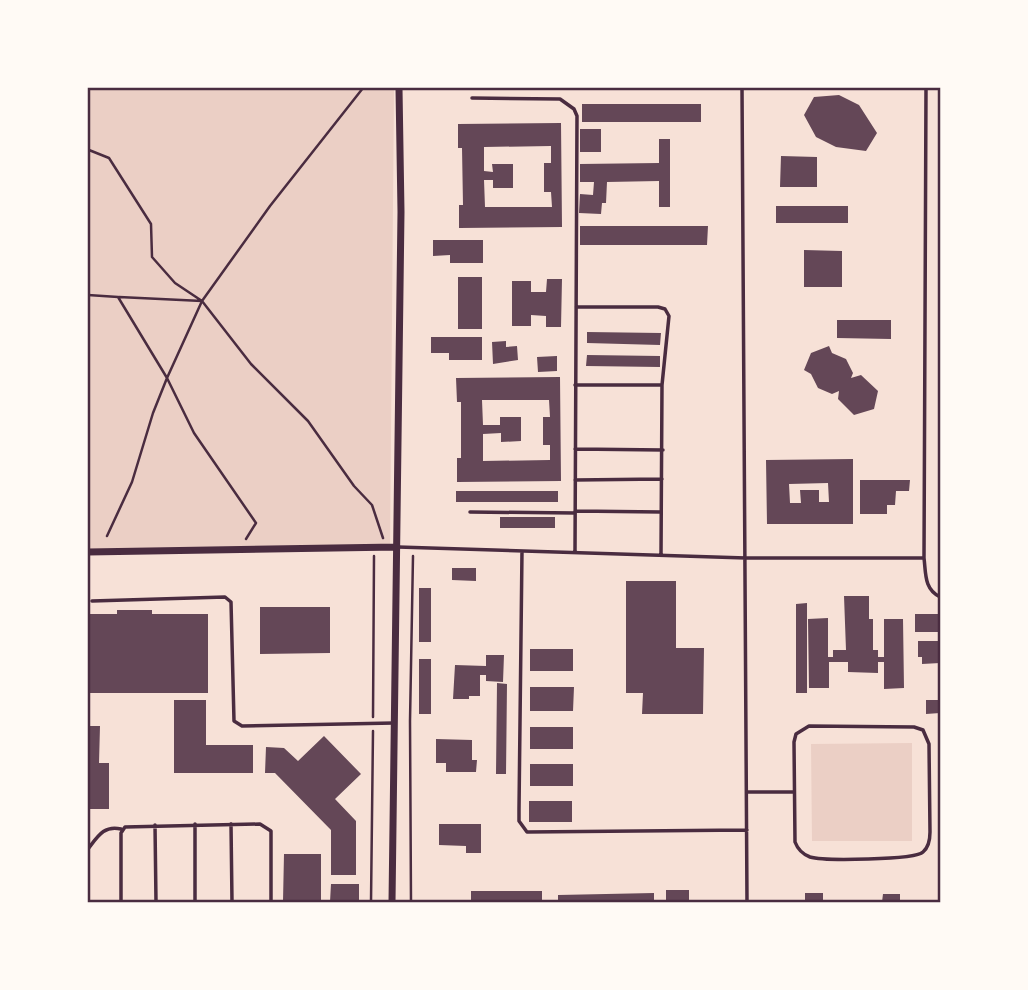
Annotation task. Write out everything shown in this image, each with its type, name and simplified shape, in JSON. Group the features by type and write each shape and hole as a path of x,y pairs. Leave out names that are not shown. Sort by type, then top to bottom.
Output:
{"street":[{"path":"392,902 401,212 399,88"},
{"path":"88,552 397,547"}],"lane":[{"path":"742,88 747,902"},
{"path":"926,88 924,558 928,587 940,597"},
{"path":"472,98 560,99 574,109 577,116 575,552"},
{"path":"575,307 657,307 665,309 669,316 662,385 661,555"},
{"path":"575,385 662,385"},
{"path":"575,449 663,450"},
{"path":"575,480 662,480"},
{"path":"470,512 661,512"},
{"path":"397,547 746,558 924,558"},
{"path":"522,551 521,826 527,831 572,833 747,830"},
{"path":"92,601 225,597 231,602 234,721 242,726 394,723"},
{"path":"810,726 901,726 923,730 929,744 929,842 924,852 909,858 811,857 803,854 795,842 794,792 794,742 796,734 802,729 810,726"},
{"path":"747,792 794,792"},
{"path":"195,824 195,902"},
{"path":"231,824 232,902"},
{"path":"88,849 105,829 112,827 122,830 130,825 260,824 271,831 271,902"},
{"path":"155,825 156,902"},
{"path":"121,902 122,830"}],"path":[{"path":"107,536 132,482 167,377 202,301 270,206 363,88"},
{"path":"89,150 109,159 151,224 152,257 175,283 202,301 251,364 308,421 354,486 372,505 386,547"},
{"path":"88,295 202,301"},
{"path":"118,297 167,377 194,433 256,523 238,551"},
{"path":"411,902 413,548"}],"shaded area":[{"path":"88,88 394,88 390,551 88,550"},
{"path":"912,743 912,841 812,841 811,744"}],"building":[{"path":"839,95 859,105 877,133 866,151 836,147 816,137 804,115 814,97"},
{"path":"582,104 701,104 701,122 582,122"},
{"path":"561,123 562,227 459,228 459,205 463,205 462,148 458,148 458,124","holes":["551,146 551,163 544,163 544,192 551,192 552,207 485,207 484,180 493,180 493,188 513,188 513,164 492,164 493,172 484,171 484,147"]},
{"path":"580,129 601,129 601,152 580,152"},
{"path":"659,139 670,139 670,207 659,207 659,181 607,182 606,203 602,203 601,214 579,213 580,194 593,195 594,182 580,182 580,164 659,163"},
{"path":"781,156 817,157 817,187 780,187"},
{"path":"776,206 848,206 848,223 776,223"},
{"path":"580,226 708,226 707,245 580,245"},
{"path":"433,240 483,240 483,263 450,263 450,255 433,256"},
{"path":"804,250 842,251 842,287 804,287"},
{"path":"458,277 482,277 482,329 458,329"},
{"path":"547,279 562,279 561,327 546,327 546,316 531,315 531,326 512,326 512,281 531,281 531,292 546,292"},
{"path":"837,320 891,320 891,339 837,338"},
{"path":"587,332 661,333 660,345 587,343"},
{"path":"431,337 482,337 482,360 449,360 449,353 431,353"},
{"path":"506,341 506,347 517,346 518,360 493,364 492,342"},
{"path":"829,346 832,353 846,359 853,373 851,378 861,375 878,391 874,409 854,415 838,399 839,391 832,394 818,388 811,374 804,370 811,353"},
{"path":"587,355 660,356 660,367 586,366"},
{"path":"557,356 557,371 538,372 537,357"},
{"path":"560,377 561,481 457,482 457,458 461,458 461,402 457,402 456,378","holes":["482,400 549,400 550,417 543,417 543,445 550,445 550,460 483,461 483,434 501,433 501,442 521,441 521,417 500,417 500,425 483,425"]},
{"path":"853,459 853,524 767,524 766,460","holes":["828,483 829,502 819,502 819,490 800,490 801,503 790,503 789,484"]},
{"path":"860,480 910,480 909,491 896,491 895,505 887,505 887,514 860,514"},
{"path":"456,491 558,491 558,502 456,502"},
{"path":"500,517 555,517 555,528 500,528"},
{"path":"452,568 476,568 476,581 452,580"},
{"path":"626,581 676,581 676,648 704,648 703,714 642,714 643,693 626,693"},
{"path":"419,588 431,588 431,642 419,642"},
{"path":"844,596 869,596 869,619 873,619 873,650 878,650 878,657 884,657 884,619 903,619 904,688 884,689 884,662 878,662 878,673 848,672 848,662 829,662 829,688 809,688 808,619 828,618 828,657 833,657 833,650 846,650"},
{"path":"807,603 807,693 796,693 796,604"},
{"path":"260,607 330,607 330,653 260,654"},
{"path":"117,610 152,610 152,614 208,614 208,693 88,693 88,614 117,614"},
{"path":"915,614 940,614 940,632 915,632"},
{"path":"918,641 940,641 940,663 922,664 922,657 918,657"},
{"path":"530,649 573,649 573,671 530,671"},
{"path":"486,655 504,655 503,682 486,681 486,675 480,675 480,696 453,699 455,665 486,666"},
{"path":"419,659 431,659 431,714 419,714"},
{"path":"497,683 507,684 506,774 496,774"},
{"path":"530,687 574,687 573,711 530,711"},
{"path":"174,700 206,700 206,745 253,745 253,773 174,773"},
{"path":"926,700 940,700 940,713 926,714"},
{"path":"88,726 100,726 99,763 109,763 109,809 88,809"},
{"path":"530,727 573,727 573,749 530,749"},
{"path":"324,736 361,774 335,799 356,821 356,875 331,875 331,830 275,773 265,773 266,747 284,748 298,761"},
{"path":"436,739 472,740 472,760 477,760 476,772 446,772 446,763 436,763"},
{"path":"530,764 573,764 573,786 530,786"},
{"path":"529,801 572,801 572,822 529,822"},
{"path":"439,824 481,824 481,853 466,853 466,846 439,845"},
{"path":"284,854 321,854 321,902 283,901"},
{"path":"331,884 359,884 359,902 330,902"},
{"path":"666,890 689,890 689,902 666,902"},
{"path":"471,891 542,891 542,902 471,902"},
{"path":"654,893 654,902 558,902 558,895"},
{"path":"805,893 823,893 823,902 805,902"},
{"path":"883,894 900,894 900,902 882,902"}]}
